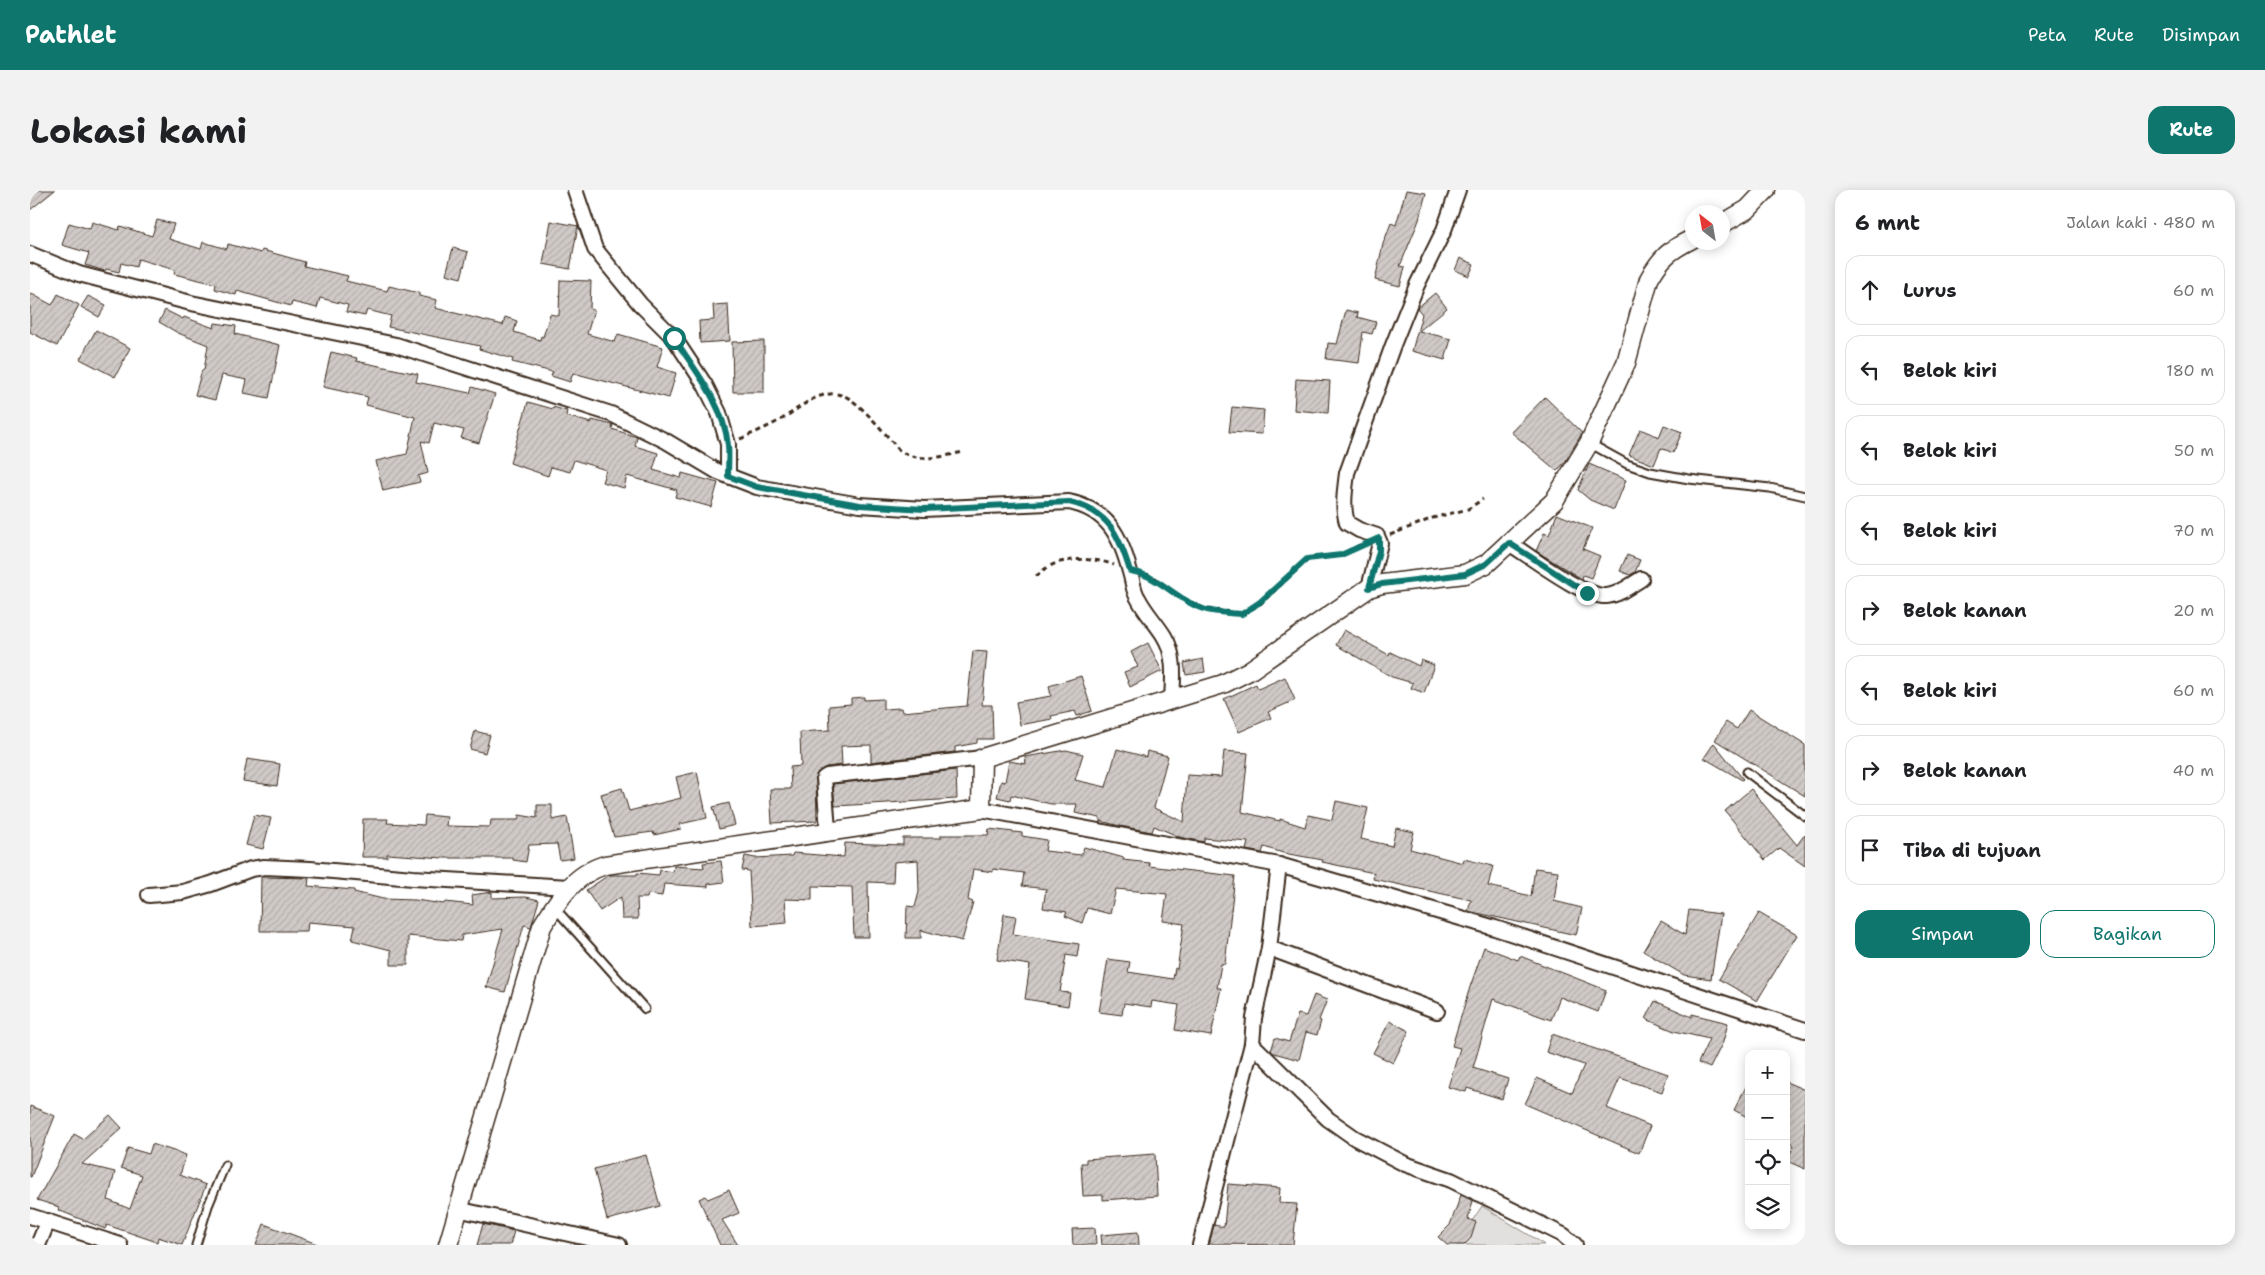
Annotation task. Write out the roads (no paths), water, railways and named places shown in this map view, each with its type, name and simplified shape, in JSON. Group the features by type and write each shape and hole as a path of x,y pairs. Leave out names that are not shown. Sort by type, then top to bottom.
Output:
{"street":[{"path":"575,190 595,249 640,304 674,338 709,392 719,413 728,444 728,476"},
{"path":"1369,588 1379,551 1379,538 1372,533 1352,527 1347,522 1344,512 1344,494 1347,473 1393,345 1417,286 1444,230 1458,190"},
{"path":"1730,220 1741,214 1766,190"},
{"path":"828,830 824,778 827,776 982,758 1223,684 1249,671 1369,588 1382,584 1465,574 1486,564 1554,501 1589,443 1626,363 1652,273 1664,255 1685,243"},
{"path":"30,254 79,274 190,302 396,345 610,414 666,441 718,472 757,487 860,505 924,509 994,504 1077,503 1094,511 1109,524 1120,539 1137,598 1165,637 1169,647 1174,674 1172,700"},
{"path":"1509,543 1587,593 1607,596 1641,579"},
{"path":"981,809 982,758"},
{"path":"448,1245 457,1209 542,926 569,887 580,876 593,868 605,865 828,830 981,809 1279,865 1495,928 1805,1030"},
{"path":"1200,1245 1252,1044 1254,1018 1269,948 1279,865"},
{"path":"149,895 183,892 251,869 264,867 569,887"},
{"path":"1269,948 1437,1011"},
{"path":"1252,1044 1328,1119 1355,1138 1405,1164 1451,1180 1563,1235 1575,1245"},
{"path":"457,1209 619,1245"},
{"path":"30,1216 120,1245"},
{"path":"38,1245 48,1221"}],"lane":[{"path":"1589,443 1627,464 1650,472 1689,479 1770,488 1805,496"},
{"path":"1747,772 1805,816"},
{"path":"554,907 646,1009"},
{"path":"196,1245 208,1206 226,1165"}]}
